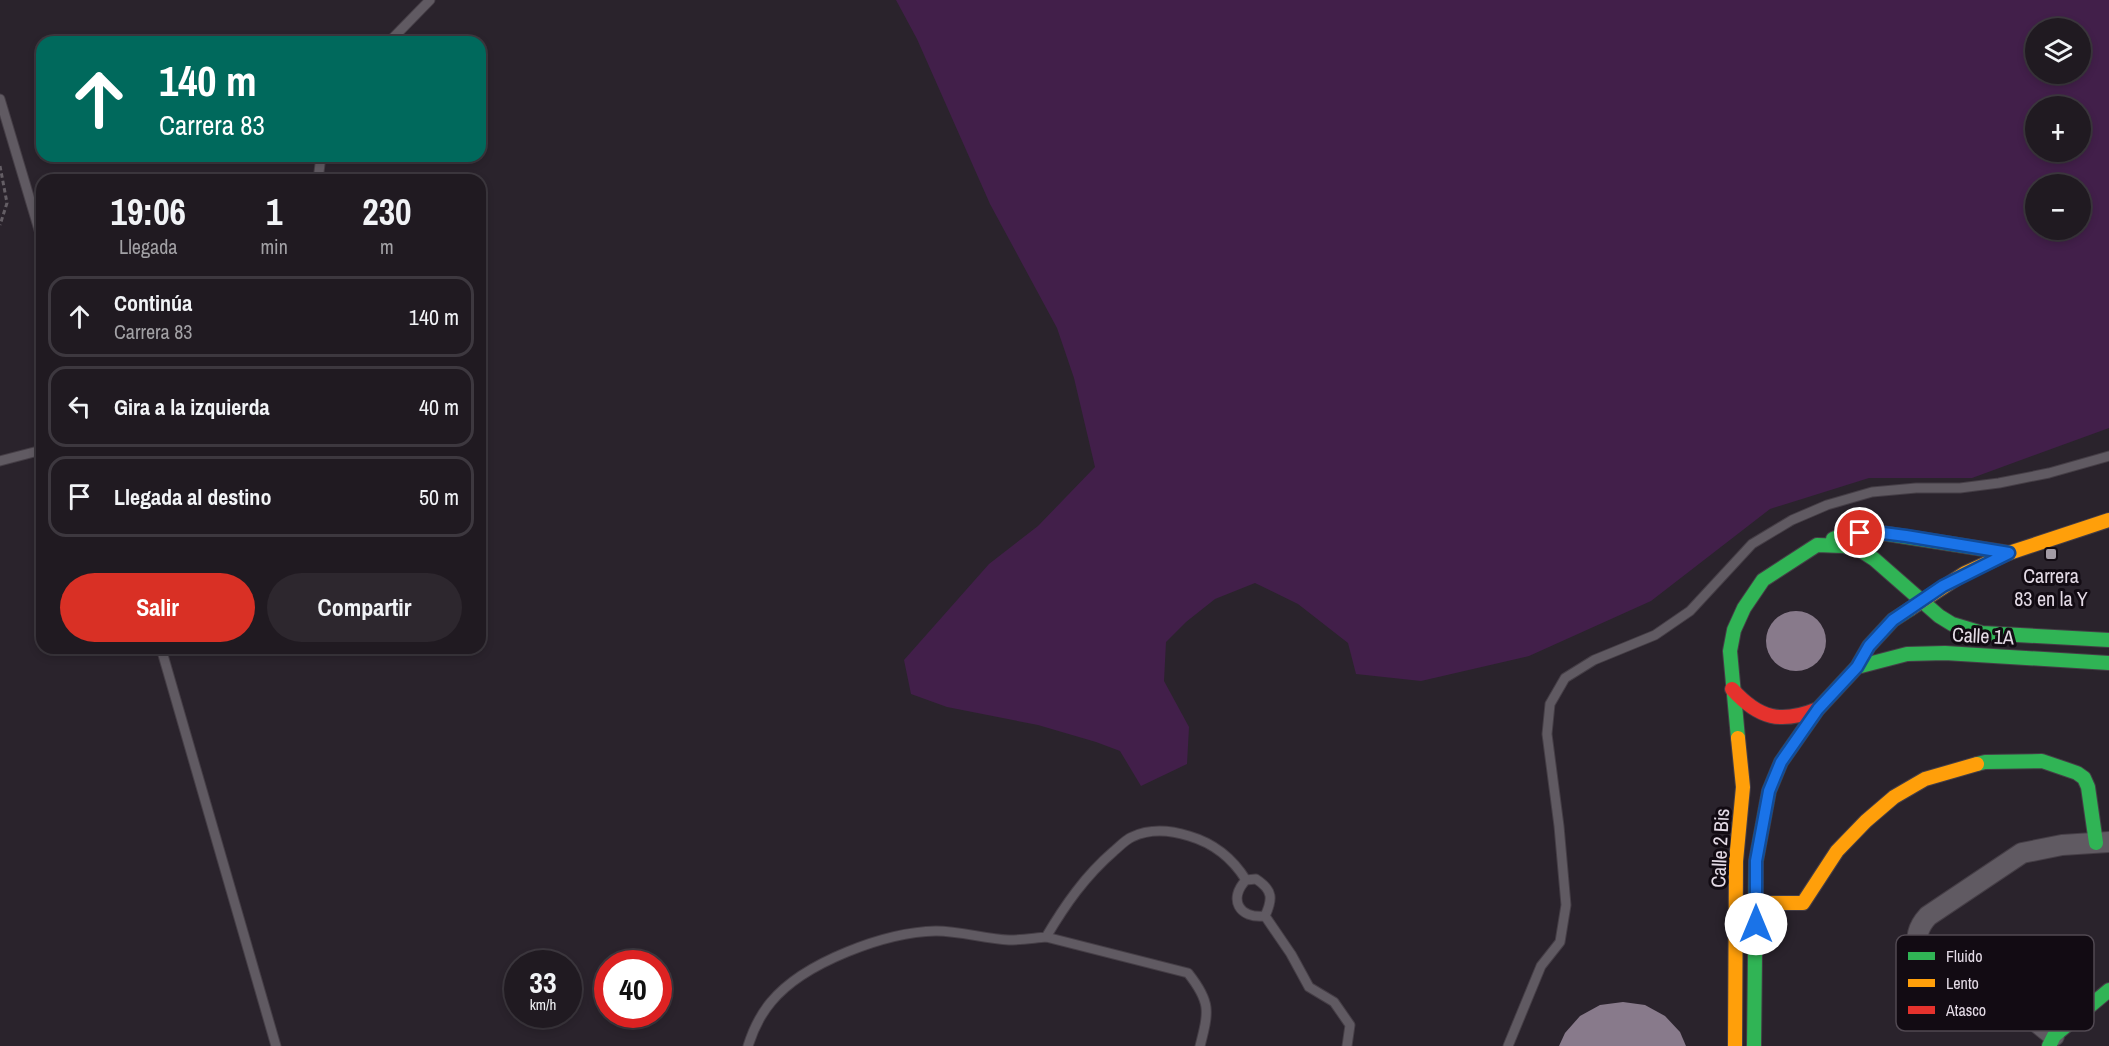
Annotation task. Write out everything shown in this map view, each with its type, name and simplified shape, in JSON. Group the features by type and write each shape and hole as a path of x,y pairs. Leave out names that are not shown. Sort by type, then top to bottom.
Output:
{"street":[{"name":"Calle 2 Bis","path":"1754,1046 1756,861 1769,791 1781,762 1818,709 1857,667 1869,646 1893,620 1965,573 2009,553 2109,520"},
{"name":"Calle 2 Bis","path":"1735,1046 1736,861 1743,787 1730,651 1734,630 1748,601 1763,580 1779,567 1817,545 1845,534 1875,532 2009,553"},
{"name":"Calle 1A","path":"1817,545 1843,546 1860,550 1939,616 1965,629 1982,633 2109,640"},
{"name":"Calle 1A","path":"1857,667 1907,654 1945,653 2109,663"},
{"path":"1732,689 1742,702 1755,711 1771,717 1803,716 1818,709"},
{"path":"1756,903 1803,903 1838,851 1866,821 1894,797 1925,779 1985,762 2042,761 2078,773 2084,778 2102,842 2062,845 2022,853 1928,916 1920,926 1917,935"},
{"path":"2094,1003 2109,990"},
{"path":"2051,1041 2062,1031"}],"lane":[{"path":"395,36 430,0"},
{"path":"0,99 36,220"},
{"path":"0,461 36,452"},
{"path":"1508,1046 1541,966 1560,942 1566,905 1547,734 1550,704 1565,678 1594,660 1655,635 1690,611 1752,544 1792,520 1827,505 1872,492 1916,488 1960,488 1999,483 2049,473 2109,456"},
{"path":"163,654 276,1046"},
{"path":"1046,937 1067,902 1105,859 1130,837 1151,831 1170,830 1204,840 1236,865 1246,880"},
{"path":"1256,879 1265,885 1270,895 1270,906 1265,916 1255,917 1246,914 1239,906 1237,897 1239,887 1246,880 1256,879"},
{"path":"1265,916 1291,954 1308,987 1334,1002 1350,1025 1347,1046"},
{"path":"748,1046 759,1020 772,1000 795,980 844,952 912,933 939,931 1009,940 1046,937 1188,973 1202,990 1208,1014 1200,1046"}],"path":[{"path":"0,166 7,203 0,225"}],"shaded area":[{"path":"896,0 2109,0 2109,428 1972,478 1869,478 1770,509 1651,601 1529,656 1421,681 1356,674 1348,643 1298,604 1255,583 1215,599 1186,622 1166,642 1164,681 1189,727 1187,764 1141,786 1120,751 1038,725 947,707 911,694 904,660 989,564 1038,526 1095,467 1074,378 1057,328 990,204 917,39"}],"building":[{"path":"1790,611 1802,611 1813,616 1821,624 1826,641 1824,653 1813,666 1802,671 1790,671 1779,666 1771,658 1766,647 1766,635 1771,624 1779,616"},
{"path":"1623,1002 1645,1005 1665,1016 1680,1032 1686,1046 1559,1046 1565,1033 1580,1016 1600,1005"}],"traffic: fast":[{"path":"1833,539 1845,534 1875,532 2009,553"},
{"path":"1738,738 1730,651 1734,630 1744,608 1763,580 1817,545 1843,546 1860,550 1874,559 1939,616 1952,624 1982,633 2109,640"},
{"path":"1754,1046 1756,861 1769,791 1781,762 1818,709 1857,667 1869,646 1893,620 1910,609"},
{"path":"1857,667 1907,654 1945,653 2109,663"},
{"path":"1977,764 2042,761 2077,773 2084,778 2088,787 2096,843"},
{"path":"2094,1003 2109,990"},
{"path":"2049,1046 2054,1036 2060,1031"}],"traffic: slow":[{"path":"1910,609 1965,573 2009,553 2109,520"},
{"path":"1735,1046 1736,861 1743,787 1738,738"},
{"path":"1756,903 1803,903 1837,851 1866,821 1894,797 1925,779 1977,764"}],"traffic: jam":[{"path":"1732,689 1752,707 1771,716 1793,716 1818,709"}],"place":[{"name":"Carrera 83 en la Y","path":"2051,554"}],"route":[{"path":"1756,924 1756,861 1769,791 1781,762 1818,709 1857,667 1869,646 1893,620 1965,573 2009,553 1906,536 1875,532 1860,533"}]}
